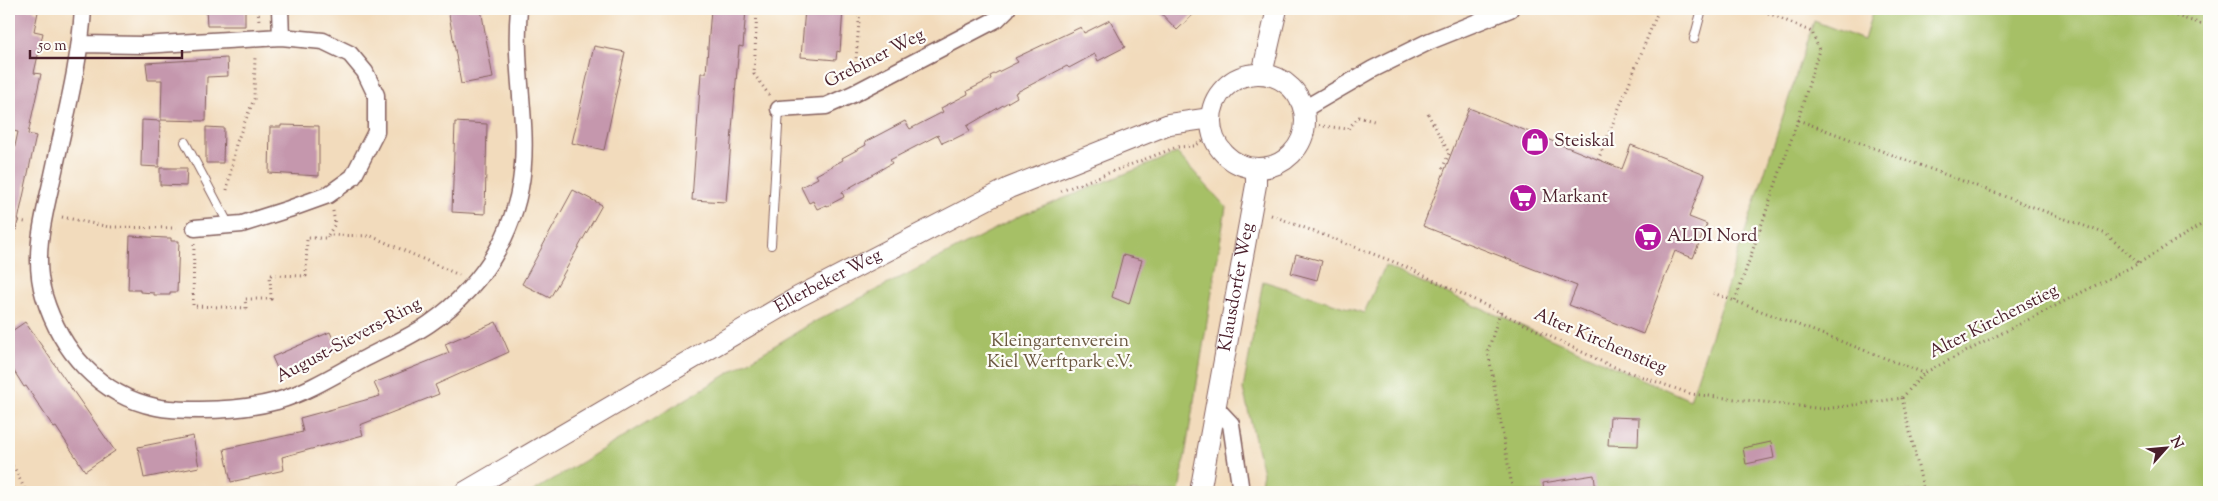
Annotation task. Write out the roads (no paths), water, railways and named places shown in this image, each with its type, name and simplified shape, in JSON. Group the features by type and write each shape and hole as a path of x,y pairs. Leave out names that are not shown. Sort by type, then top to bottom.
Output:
{"street":[{"name":"August-Sievers-Ring","path":"83,9 81,44 42,225 38,262 44,296 59,331 76,360 100,382 128,398 157,408 233,410 278,401 322,381 429,324 453,305 476,281 499,248 515,212 524,173 525,133 517,34 519,9"},
{"path":"280,9 281,38"},
{"name":"Grebiner Weg","path":"780,109 826,106 853,94 997,19 1007,9"},
{"path":"1262,74 1277,9"},
{"path":"1305,116 1373,69 1430,40 1510,9"},
{"path":"81,44 142,45 281,38 323,41 350,54 365,72 376,95 376,132 353,176 328,195 242,224 194,228"},
{"path":"1262,74 1276,77 1289,85 1298,96 1305,116 1298,147 1280,163 1256,168 1238,164 1223,152 1212,127 1216,100 1228,85 1244,76 1262,74"},
{"name":"Ellerbeker Weg","path":"465,492 798,297 1009,188 1169,124 1212,127"},
{"name":"Klausdorfer Weg","path":"1200,492 1256,185 1256,168"},
{"path":"1215,407 1231,424 1240,485 1239,492"}],"lane":[{"path":"1694,39 1702,9"},
{"path":"772,245 780,109"},
{"path":"185,142 229,225"}],"place":[{"name":"Steiskal","path":"1535,142"},
{"name":"Markant","path":"1523,198"},
{"name":"ALDI Nord","path":"1648,237"}],"park label":[{"name":"Kleingartenverein Kiel Werftpark e.V.","path":"1060,352"}]}
